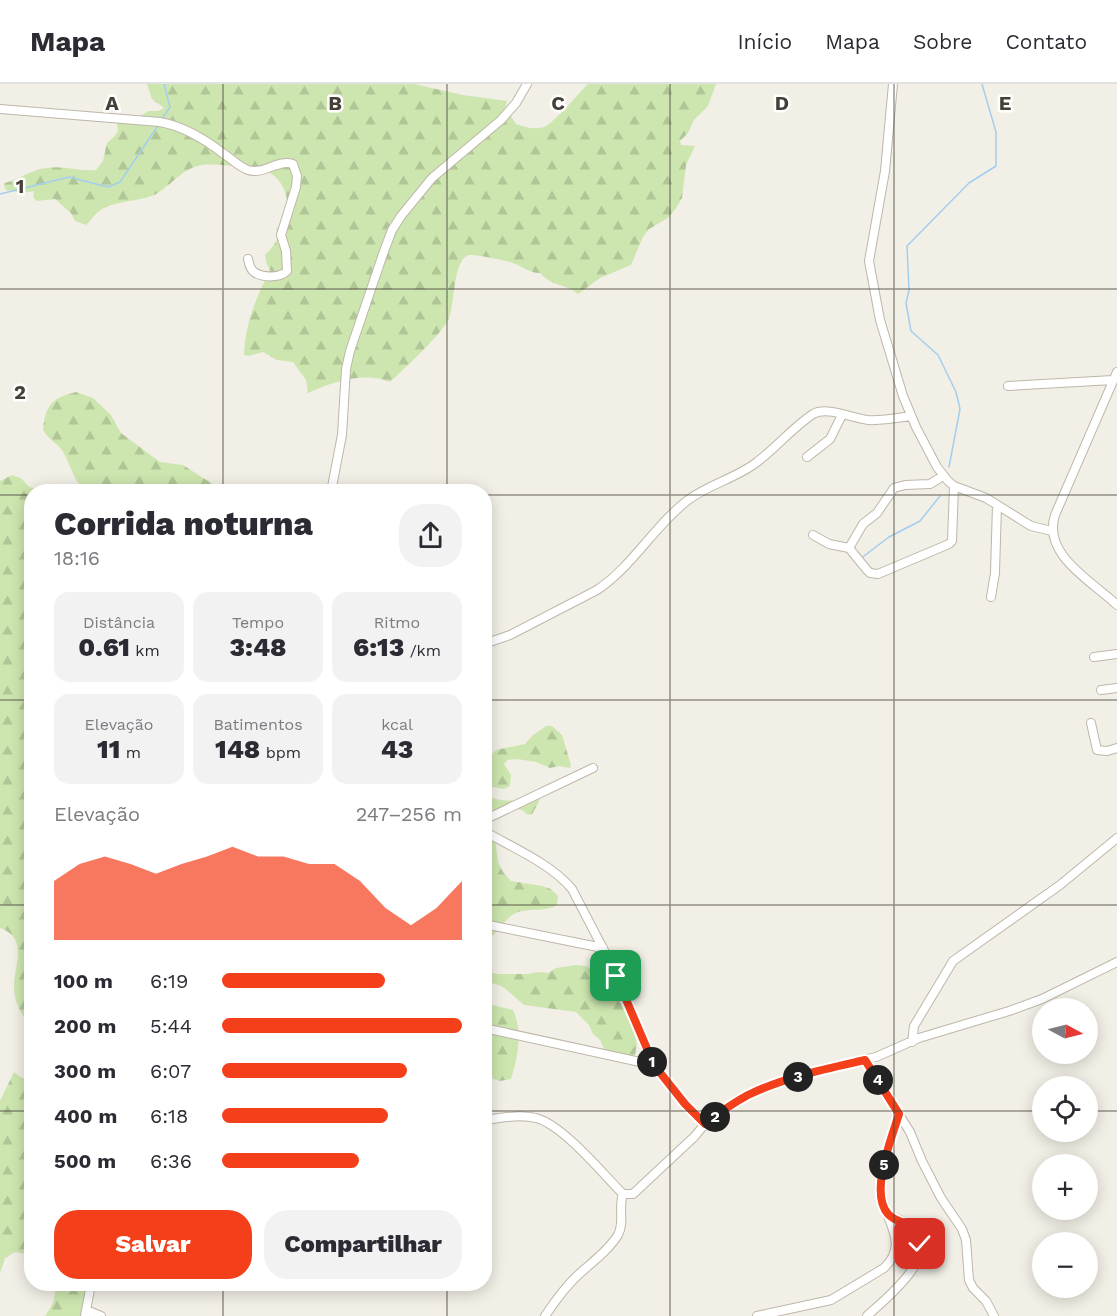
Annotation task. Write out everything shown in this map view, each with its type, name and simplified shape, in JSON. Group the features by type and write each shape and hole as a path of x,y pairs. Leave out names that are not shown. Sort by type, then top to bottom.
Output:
{"street":[{"path":"333,484 342,435 346,369 350,351 392,230 432,178 501,120 516,104 527,84"},
{"path":"893,84 885,171 869,261 880,320 911,416 943,476 954,486 997,505 1031,526 1052,531"},
{"path":"0,109 172,124 223,153 245,169 260,171 286,163 294,164 297,176 296,187 282,230 287,271 282,275 274,276 256,273 250,267 248,259"},
{"path":"1117,372 1055,515 1052,531 1057,549 1065,559 1117,604"},
{"path":"1008,386 1113,380"},
{"path":"492,642 510,636 610,582 688,500 757,463 813,414 824,410 842,416 870,420 911,416"},
{"path":"807,457 830,439 842,416"},
{"path":"849,548 860,529 883,506 894,488 905,484 930,484 943,476"},
{"path":"813,535 829,544 849,548 867,570 874,574 950,544 953,537 954,486"},
{"path":"991,597 995,573 997,505"},
{"path":"1094,657 1117,654"},
{"path":"1101,690 1117,688"},
{"path":"1090,723 1097,750 1107,751 1117,748"},
{"path":"492,816 592,768"},
{"path":"492,836 563,879 572,889 603,948 654,1065 685,1104 705,1124"},
{"path":"916,1040 911,1033 953,961 1060,885 1117,838"},
{"path":"492,926 603,948"},
{"path":"492,1119 521,1116 546,1122 565,1136 623,1194 633,1194 705,1124 732,1104 769,1086 815,1071 865,1060 916,1040 1042,999 1117,962"},
{"path":"492,1030 654,1065"},
{"path":"632,1060 644,1045"},
{"path":"865,1060 899,1114 941,1198 962,1229 966,1240 969,1280 973,1288 987,1301 994,1316"},
{"path":"757,1316 831,1300 890,1262 896,1244 895,1230 883,1205 881,1185 899,1114"},
{"path":"545,1316 575,1278 611,1245 621,1228 623,1194"},
{"path":"867,1316 910,1274 919,1255 920,1244 917,1232 901,1220 889,1215"},
{"path":"90,1291 86,1313 101,1316"}],"green space":[{"path":"147,84 414,84 463,95 507,101 504,112 509,113 516,124 537,128 544,127 554,120 588,84 716,84 708,106 694,120 688,133 680,141 681,145 695,146 686,165 682,198 668,218 649,229 631,265 600,278 578,294 549,281 540,273 532,272 514,263 469,255 460,264 457,273 451,311 446,324 390,382 370,378 348,379 308,393 306,380 293,362 277,360 263,352 244,355 252,311 270,270 265,255 275,243 276,229 284,219 288,206 283,187 270,173 226,165 202,165 183,173 156,194 105,208 96,213 86,225 75,221 71,213 55,199 37,201 33,197 34,191 23,193 6,190 5,183 42,169 60,167 96,170 103,161 107,143 118,130 117,124 109,115 141,116 148,111 159,111 164,108 152,99"},
{"path":"76,392 93,398 111,415 121,433 160,462 183,465 213,484 80,484 62,450 43,429 48,408 61,397"},
{"path":"12,475 21,478 26,484 24,484 24,1016 14,992 17,945 9,933 0,928 0,481"},
{"path":"546,726 552,726 562,735 570,768 559,766 550,768 536,762 508,760 504,764 511,775 510,786 504,789 492,787 492,754 496,750 525,744"},
{"path":"492,798 503,800 539,798 532,814 528,815 522,810 509,808 492,814"},
{"path":"492,837 495,840 498,862 511,881 542,886 551,889 558,896 557,905 514,914 492,936"},
{"path":"586,966 620,991 635,1035 637,1045 635,1055 605,1051 589,1025 576,1012 524,1005 502,986 492,983 492,973 548,973 556,968"},
{"path":"492,1005 513,1010 519,1035 516,1062 511,1079 500,1081 492,1078"},
{"path":"14,1072 24,1078 24,1254 15,1252 5,1258 0,1273 0,1101"},
{"path":"93,1291 88,1316 45,1316 54,1301 55,1292"}],"waterway":[{"path":"161,120 170,107 164,84"},
{"path":"949,467 960,409 956,392 938,355 911,331 906,303 909,290 907,246 969,183 996,166 996,132 982,84"},
{"path":"0,194 69,177 108,187 120,182 159,124"},
{"path":"860,559 889,537 920,521 940,496"}],"route":[{"path":"616,976 654,1065 685,1104 705,1124 732,1104 769,1086 815,1071 865,1060 899,1114 885,1162 881,1185 883,1205 889,1215 901,1220 917,1232 920,1244"}]}
